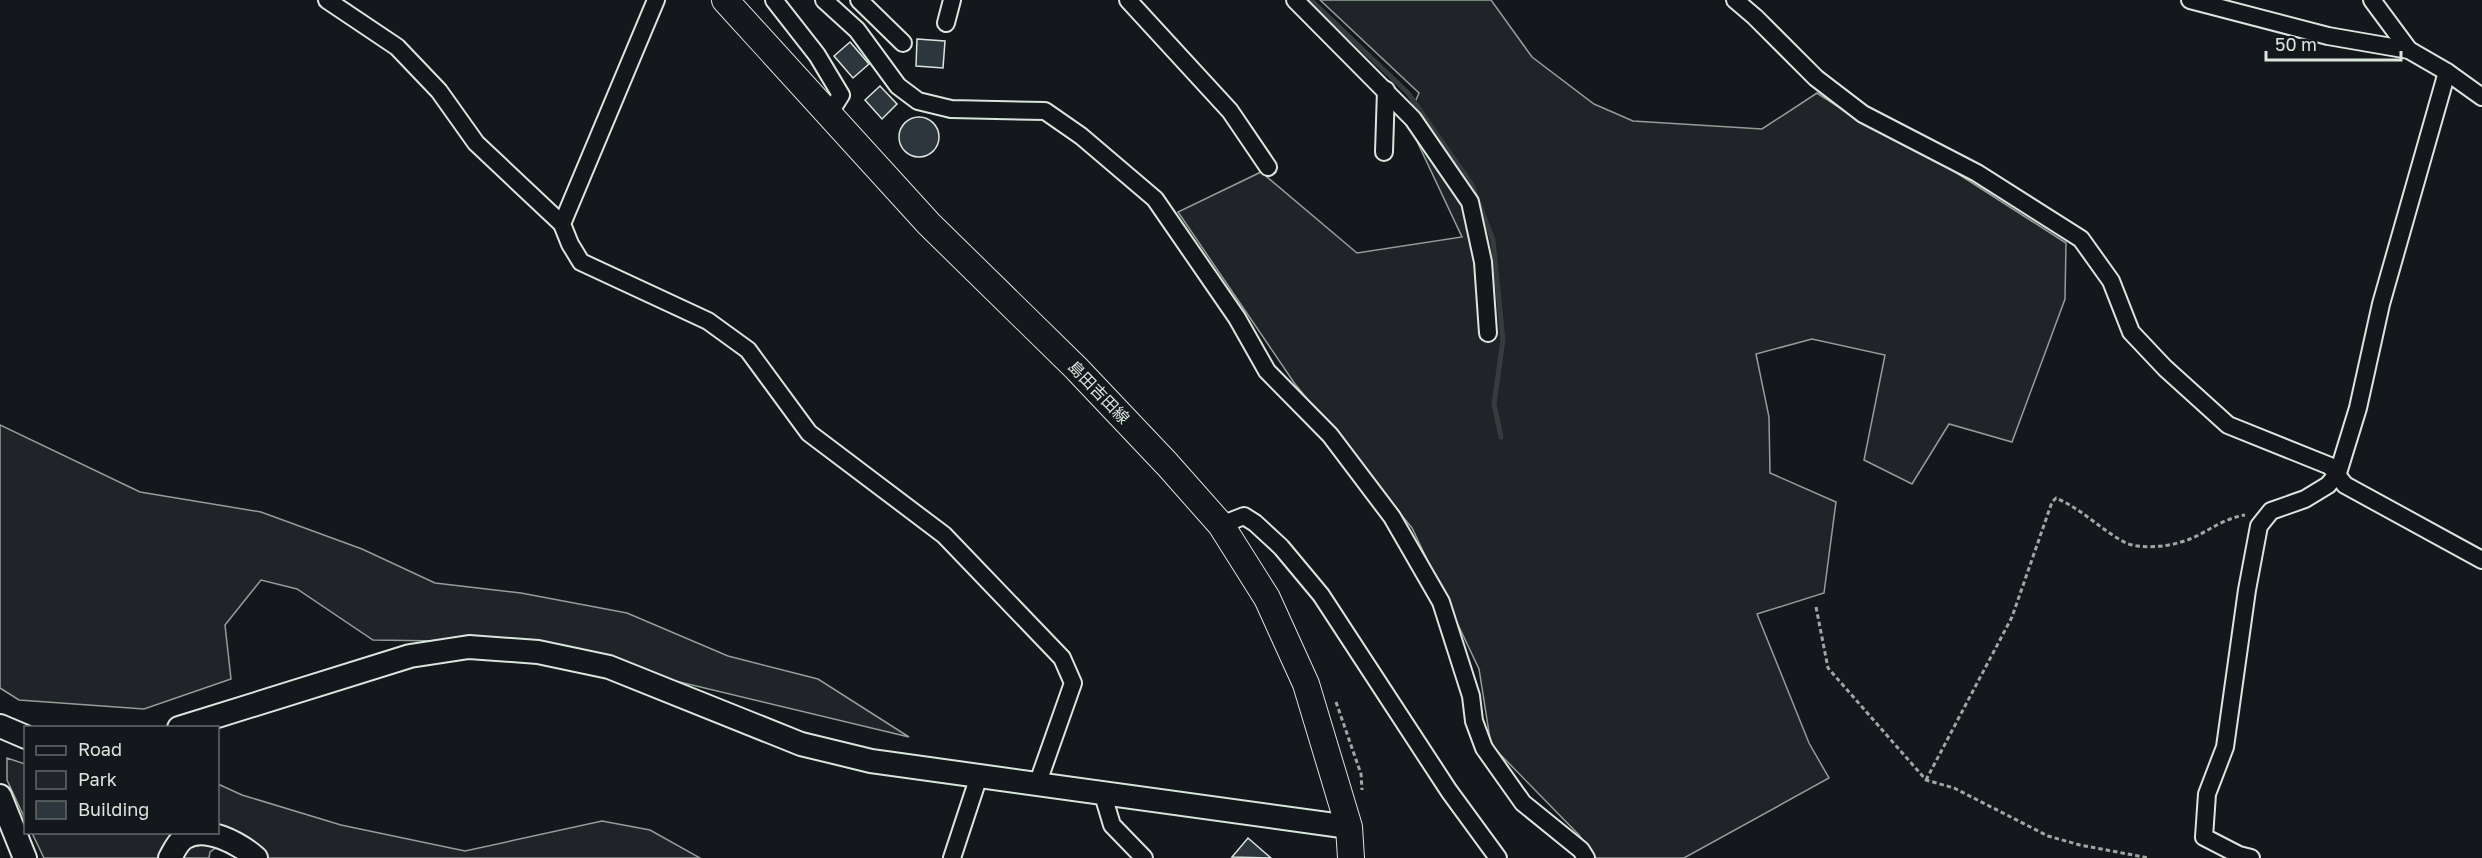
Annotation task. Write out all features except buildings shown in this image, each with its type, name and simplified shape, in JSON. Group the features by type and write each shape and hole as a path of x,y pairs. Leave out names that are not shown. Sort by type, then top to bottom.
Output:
{"main road":[{"name":"島田吉田線","path":"725,0 929,224 1076,368 1221,525 1267,598 1306,684 1349,827 1352,858"}],"street":[{"path":"327,0 397,47 439,92 476,143 562,224 581,262 708,321 748,350 808,433 944,535 1062,658 1072,683 1037,785"},
{"path":"562,224 603,133 657,0"},
{"path":"774,0 817,55 841,95 829,114"},
{"path":"824,0 857,30 898,86 918,102 951,109 1045,111 1082,136 1155,199 1237,318 1267,371 1330,435 1392,517 1441,602 1472,696 1474,721 1484,748 1523,803 1581,850 1586,858"},
{"path":"859,0 903,43"},
{"path":"946,23 952,0"},
{"path":"1128,0 1230,111 1268,167"},
{"path":"1295,0 1413,119 1470,202 1483,262 1488,333"},
{"path":"1735,0 1816,78 1863,114 1977,173 2081,240 2111,281 2131,332 2165,368 2228,424 2330,466 2338,473 2345,485 2482,560"},
{"path":"2190,0 2328,36 2409,50 2447,72 2482,97"},
{"path":"2372,0 2409,50"},
{"path":"2251,858 2239,855 2204,837 2206,795 2225,747 2247,590 2259,526 2271,511 2305,499 2328,485 2338,473 2358,408 2381,304 2447,72"},
{"path":"1384,152 1386,90"},
{"path":"1221,525 1244,516 1256,523 1321,595 1449,791 1496,857"},
{"path":"186,726 410,656 469,647 538,652 609,668 801,744 871,761 1103,795 1349,827"},
{"path":"0,726 24,736"},
{"path":"952,858 979,776"},
{"path":"1103,795 1112,825 1144,858"},
{"path":"0,796 25,858"},
{"path":"170,858 175,847 185,837 200,834 222,837 256,858"}],"path":[{"path":"1926,780 2012,616 2052,502 2056,498 2073,505 2127,543 2156,546 2182,542 2227,518 2271,511"},
{"path":"1816,607 1828,668 1926,780 1954,788 2048,836 2080,845 2149,858"}],"green space":[{"path":"1320,0 1491,0 1532,57 1594,104 1633,121 1762,129 1817,93 1857,119 1938,161 2066,243 2065,299 2012,442 1949,424 1912,484 1864,460 1885,355 1812,339 1756,354 1769,417 1770,473 1836,502 1824,593 1757,614 1809,743 1829,778 1684,858 1596,858 1579,835 1491,745 1479,669 1412,528 1295,384 1178,212 1261,172 1357,253 1462,237 1407,120 1419,93"},
{"path":"0,425 140,492 261,512 362,549 435,583 521,593 627,613 728,656 818,679 909,737 513,642 373,640 297,589 261,580 225,625 231,679 144,709 19,700 0,688"},
{"path":"7,758 24,764 24,817 7,780"},
{"path":"219,784 242,795 341,825 465,851 602,821 650,830 700,858 267,858 233,836 210,852 209,858 44,858 32,834 219,834"}],"waterway":[{"path":"1311,0 1408,93 1472,185 1493,240 1503,340 1494,404 1501,437"}]}
